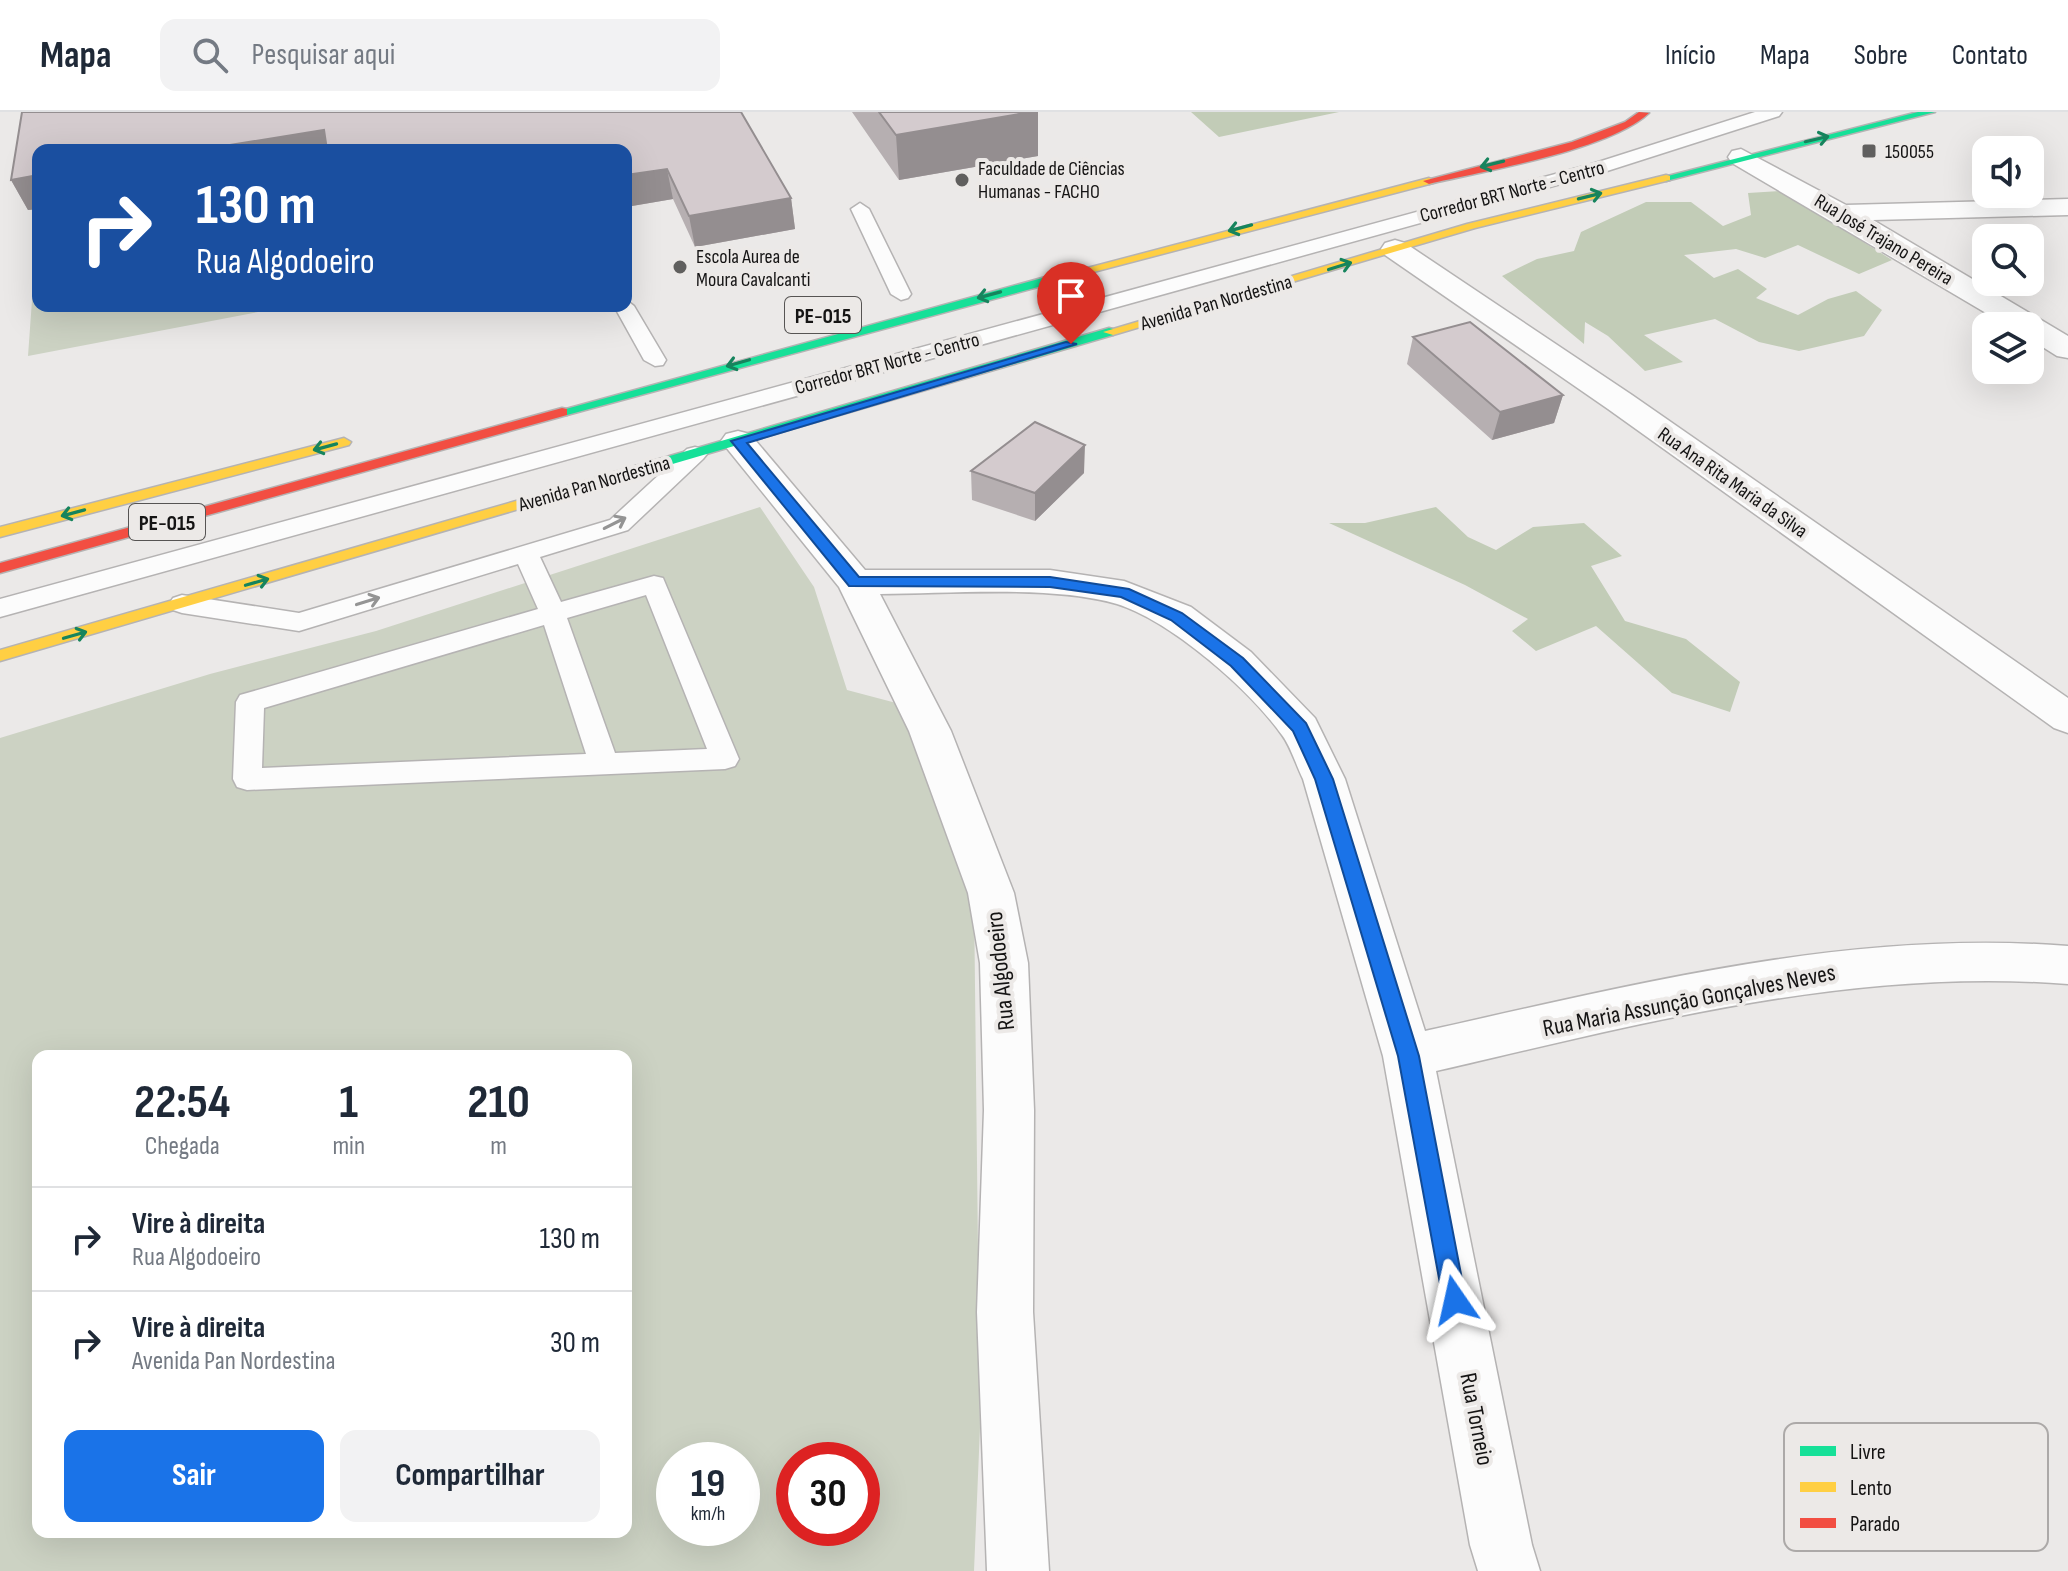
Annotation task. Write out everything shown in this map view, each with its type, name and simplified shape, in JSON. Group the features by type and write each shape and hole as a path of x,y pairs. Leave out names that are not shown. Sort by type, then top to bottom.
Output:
{"highway":[{"name":"Avenida Pan Nordestina","path":"0,656 1471,226 1930,112"},
{"name":"PE-015","path":"1552,132 1646,113"},
{"name":"PE-015","path":"0,568 888,321 1566,146 1633,124 1646,113"},
{"name":"PE-015","path":"0,532 370,436"}],"street":[{"name":"Rua José Trajano Pereira","path":"1741,157 2068,349"},
{"path":"1841,213 2068,207"},
{"name":"Rua Ana Rita Maria da Silva","path":"1395,249 1620,402 2068,718"},
{"name":"Rua Algodoeiro","path":"716,448 855,582 930,731 991,893 1004,963 1009,1110 1005,1312 1018,1571"},
{"name":"Rua Torneio","path":"855,582 1050,582 1124,593 1177,616 1237,662 1300,728 1311,745 1324,779 1408,1056 1498,1530 1509,1571"},
{"name":"Rua Maria Assunção Gonçalves Neves","path":"1408,1056 1680,996 1796,975 1957,960 2068,965"}],"lane":[{"name":"Corredor BRT Norte - Centro","path":"0,608 1598,168 1773,112"},
{"path":"860,209 901,294"},
{"path":"627,312 655,360"},
{"path":"182,604 299,622 619,525 716,448"},
{"path":"526,553 553,614 604,764"},
{"path":"654,584 725,759 247,779 250,702 553,614 654,584"}],"green space":[{"path":"1191,112 1339,112 1219,137"},
{"path":"1782,191 1892,260 1859,274 1798,245 1765,258 1736,249 1684,255 1714,278 1738,269 1767,289 1756,298 1798,315 1828,299 1856,291 1882,310 1864,336 1799,351 1759,342 1715,319 1644,335 1683,362 1645,371 1608,336 1585,322 1584,344 1502,276 1537,259 1574,251 1581,232 1646,202 1691,202 1723,226 1751,215 1748,193"},
{"path":"32,300 32,312 259,312 28,356"},
{"path":"760,507 814,587 847,690 900,704 974,897 980,1428 974,1571 0,1571 0,738 210,674 376,631"},
{"path":"1436,507 1468,537 1496,550 1533,527 1584,523 1622,556 1591,566 1625,621 1686,639 1740,682 1730,712 1672,693 1596,626 1536,651 1512,631 1528,619 1465,585 1329,523 1365,523"}],"building":[{"path":"22,112 741,112 791,198 689,216 667,169 632,174 632,144 326,144 324,130 236,144 32,144 32,176 11,180"},
{"path":"879,112 1031,112 896,135"},
{"path":"1470,322 1563,395 1500,412 1413,337"},
{"path":"1035,422 1085,445 1035,493 971,471"}],"traffic: fast":[{"path":"1666,178 1930,112"},
{"path":"562,412 1082,271"},
{"path":"606,479 1109,332"}],"traffic: slow":[{"path":"1109,332 1471,226 1666,178"},
{"path":"1082,271 1429,181"},
{"path":"0,532 344,442"},
{"path":"0,656 606,479"}],"traffic: jam":[{"path":"1429,181 1576,144 1628,124 1644,113"},
{"path":"0,568 562,412"}],"place":[{"name":"150055","path":"1869,151"},
{"name":"Faculdade de Ciências Humanas - FACHO","path":"962,180"},
{"name":"Escola Aurea de Moura Cavalcanti","path":"680,267"}],"route":[{"path":"1071,344 738,441 855,582 1050,582 1124,593 1177,616 1237,662 1300,728 1311,745 1324,779 1408,1056 1455,1300"}]}
